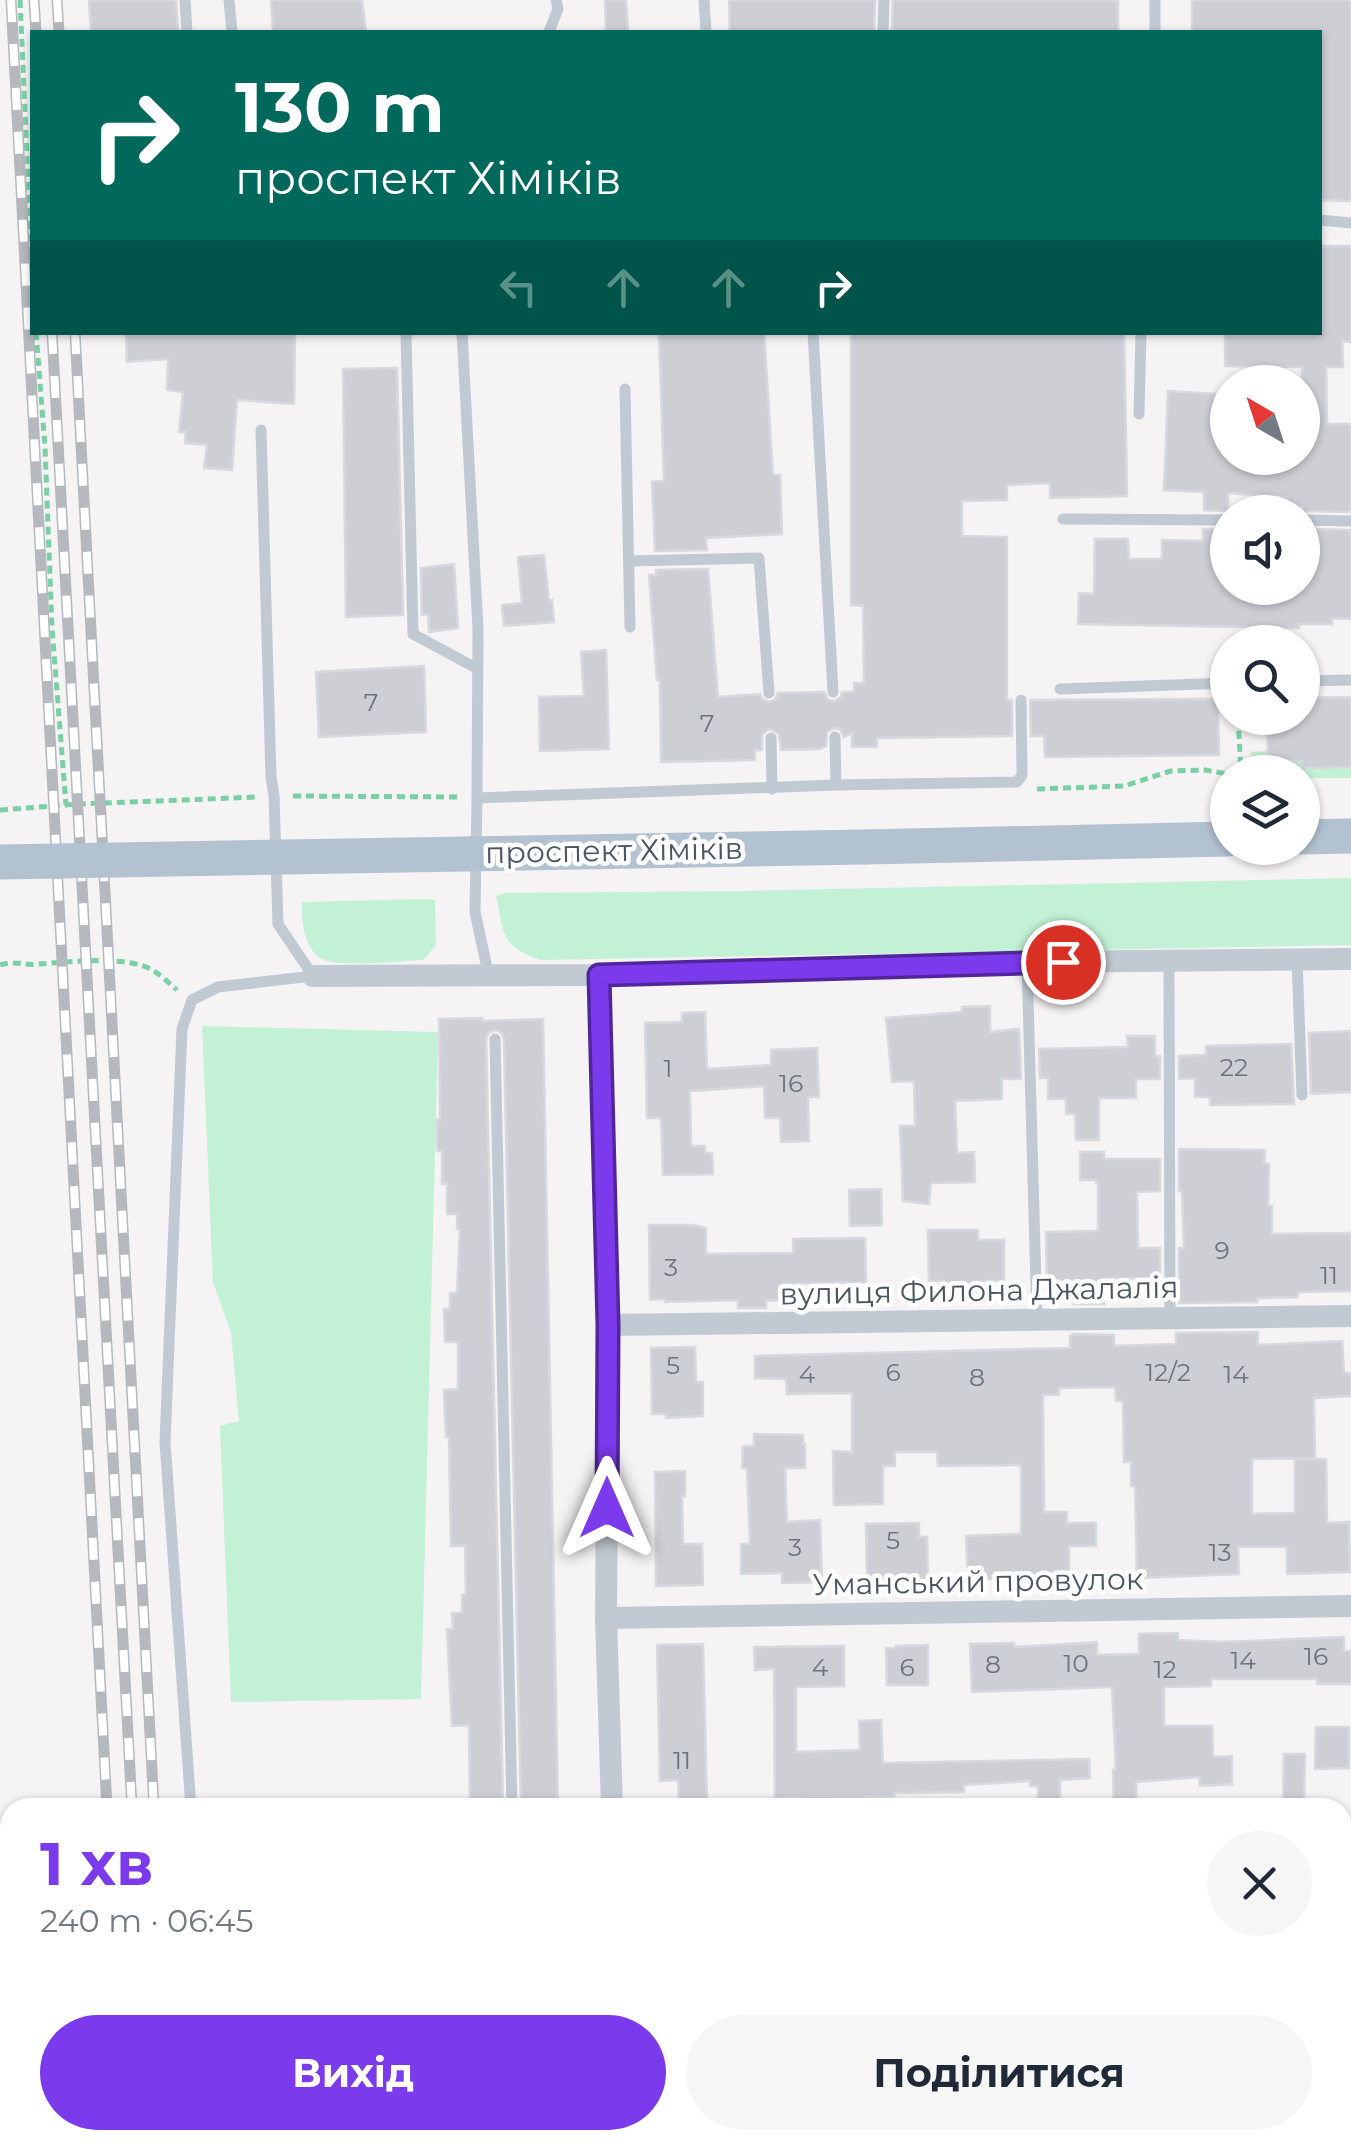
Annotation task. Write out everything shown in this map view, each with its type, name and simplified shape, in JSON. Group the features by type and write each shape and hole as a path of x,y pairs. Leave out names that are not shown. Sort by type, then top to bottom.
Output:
{"main road":[{"path":"1320,837 1351,836"},
{"name":"проспект Хіміків","path":"0,862 1210,839"}],"street":[{"path":"314,976 489,977 1028,962 1351,958"},
{"path":"599,975 608,1325 606,1618 612,1798"},
{"name":"вулиця Филона Джалалія","path":"608,1325 1351,1316"},
{"name":"Уманський провулок","path":"606,1618 1351,1606"}],"lane":[{"path":"185,0 186,30"},
{"path":"229,0 232,30"},
{"path":"550,30 558,9 556,0"},
{"path":"704,0 706,30"},
{"path":"883,30 884,0"},
{"path":"1155,0 1155,30"},
{"path":"1322,220 1351,223"},
{"path":"406,335 413,634 476,668"},
{"path":"462,335 478,629 475,912 489,977"},
{"path":"813,335 833,692"},
{"path":"1140,414 1142,335"},
{"path":"625,388 630,627"},
{"path":"193,1798 165,1442 182,1029 192,1000 218,987 314,976 278,924 260,430"},
{"path":"1063,518 1210,520"},
{"path":"1320,520 1351,521"},
{"path":"630,561 760,558 768,693"},
{"path":"1320,681 1351,680"},
{"path":"1060,689 1210,684"},
{"path":"477,798 1016,782 1022,775 1021,700"},
{"path":"835,737 836,785"},
{"path":"771,738 772,789"},
{"path":"1297,959 1302,1095"},
{"path":"1169,960 1170,1318"},
{"path":"1028,962 1037,1322"},
{"path":"496,1039 512,1798"}],"path":[{"path":"20,0 30,223"},
{"path":"36,335 66,805"},
{"path":"1016,782 1028,789 1124,786 1171,771 1210,771"},
{"path":"0,810 274,796 477,798"},
{"path":"0,965 11,961 33,965 107,960 148,967 192,1000"}],"green space":[{"path":"1351,767 1351,778 1320,778 1320,768"},
{"path":"1351,878 1351,945 540,960 510,943 496,896 504,893"},
{"path":"435,900 436,945 423,960 331,962 316,955 305,934 302,902"},
{"path":"202,1026 438,1032 421,1699 231,1702 220,1426 239,1421 231,1333 213,1282"}],"building":[{"path":"89,0 176,0 178,30 91,30"},
{"path":"271,0 362,0 366,30 273,30"},
{"path":"605,0 626,0 628,30 606,30"},
{"path":"729,0 875,0 874,30 730,30"},
{"path":"893,0 1118,0 1118,30 892,30"},
{"path":"1192,0 1351,0 1351,201 1322,200 1322,30 1192,30"},
{"path":"1322,246 1351,246 1351,342 1342,341 1343,367 1326,367 1327,424 1351,424 1351,512 1320,511 1320,495 1228,493 1210,495 1210,510 1204,510 1204,492 1164,490 1168,391 1210,394 1210,475 1320,475 1320,365 1225,365 1225,335 1322,335"},
{"path":"126,335 295,335 294,404 237,400 232,470 204,468 207,445 185,443 186,432 179,432 183,392 167,390 168,359 127,362"},
{"path":"659,335 764,335 773,475 780,475 782,534 706,538 707,550 655,551 652,482 664,481"},
{"path":"851,335 1124,335 1127,496 1050,498 1050,483 1007,485 1007,500 962,501 962,536 1007,537 1007,700 1012,700 1012,736 877,738 877,747 852,747 852,733 844,737 840,729 834,728 827,732 826,746 820,749 781,750 779,734 770,729 762,734 762,750 755,750 755,760 661,762 660,680 649,575 656,575 656,570 708,569 718,697 760,694 769,702 778,693 824,692 828,700 834,701 842,692 854,692 854,683 864,683 863,606 851,605"},
{"path":"397,368 403,615 346,617 343,369"},
{"path":"1203,529 1210,529 1210,605 1320,605 1320,529 1351,530 1351,619 1332,618 1332,624 1299,625 1078,624 1079,593 1094,594 1095,539 1128,539 1129,559 1162,559 1162,540 1203,541"},
{"path":"544,555 554,622 504,626 502,605 522,603 518,557"},
{"path":"454,564 458,628 429,632 428,614 422,615 421,568"},
{"path":"606,650 609,749 540,751 539,697 584,696 581,652"},
{"path":"424,666 426,732 319,737 316,672"},
{"path":"1351,697 1351,767 1320,768 1320,755 1268,755 1267,735 1320,735 1320,698"},
{"path":"1210,699 1210,735 1219,735 1219,755 1045,757 1044,736 1031,736 1030,700"},
{"path":"990,1006 990,1032 1019,1029 1021,1079 1002,1079 1002,1099 955,1101 957,1153 974,1152 975,1182 931,1183 929,1204 903,1201 900,1126 915,1126 914,1081 892,1082 886,1018"},
{"path":"705,1012 707,1069 771,1065 771,1050 817,1048 819,1097 808,1097 809,1141 781,1142 780,1118 765,1118 764,1086 690,1091 691,1146 705,1146 705,1153 712,1153 713,1174 663,1175 661,1118 647,1118 645,1023 682,1022 682,1013"},
{"path":"439,1019 543,1019 558,1798 521,1798 504,1039 496,1030 489,1032 486,1039 503,1798 470,1798 469,1725 452,1726 447,1629 453,1629 452,1613 462,1613 462,1595 466,1594 465,1546 451,1546 444,1390 458,1389 458,1342 445,1342 444,1309 450,1309 450,1293 457,1293 460,1229 457,1214 447,1214 442,1151 437,1151"},
{"path":"1351,1031 1351,1092 1311,1094 1309,1033"},
{"path":"1127,1036 1155,1036 1160,1079 1136,1079 1136,1098 1099,1098 1099,1140 1076,1140 1075,1114 1066,1114 1066,1099 1048,1099 1048,1078 1040,1078 1039,1049 1128,1047"},
{"path":"1291,1044 1294,1104 1210,1105 1210,1097 1195,1097 1195,1078 1179,1079 1179,1056 1206,1055 1206,1046"},
{"path":"1179,1149 1265,1150 1272,1234 1351,1233 1351,1291 1298,1292 1298,1297 1257,1298 1257,1302 1179,1303 1179,1248 1184,1248"},
{"path":"1080,1152 1104,1152 1104,1159 1160,1159 1160,1191 1137,1192 1138,1248 1160,1248 1160,1278 1103,1279 1104,1304 1074,1304 1073,1291 1047,1292 1046,1232 1098,1231 1098,1183 1080,1180"},
{"path":"881,1189 882,1225 850,1226 849,1190"},
{"path":"649,1225 706,1228 706,1254 793,1253 793,1239 865,1238 866,1282 784,1284 785,1300 766,1301 766,1308 738,1308 738,1300 650,1300"},
{"path":"928,1230 978,1230 978,1240 1004,1240 1004,1281 983,1281 983,1291 944,1292 944,1281 929,1281"},
{"path":"1258,1332 1258,1345 1342,1341 1344,1373 1351,1373 1351,1396 1314,1398 1315,1458 1252,1459 1252,1514 1295,1513 1295,1459 1326,1459 1327,1523 1349,1522 1350,1572 1287,1574 1287,1547 1238,1547 1239,1574 1137,1578 1135,1486 1131,1486 1131,1462 1124,1462 1123,1401 1116,1401 1115,1387 1059,1388 1059,1395 1043,1395 1044,1512 1067,1512 1067,1523 1096,1523 1096,1546 1069,1546 1069,1576 991,1576 968,1580 966,1536 1021,1534 1021,1465 938,1466 937,1452 895,1452 895,1466 883,1466 883,1504 834,1505 833,1451 852,1452 852,1393 787,1394 786,1379 755,1378 755,1356 1070,1348 1070,1336 1074,1334 1114,1335 1114,1346 1176,1344 1176,1333"},
{"path":"695,1347 696,1382 703,1382 703,1416 666,1418 666,1414 652,1414 651,1348"},
{"path":"754,1434 803,1435 805,1468 785,1468 787,1522 820,1520 822,1582 782,1583 782,1573 741,1574 741,1544 750,1544 743,1446 754,1446"},
{"path":"685,1471 683,1544 702,1544 703,1585 656,1586 655,1472"},
{"path":"919,1523 919,1537 927,1537 928,1581 867,1582 866,1524"},
{"path":"1178,1633 1178,1640 1222,1642 1344,1637 1344,1651 1351,1651 1351,1684 1317,1684 1317,1679 1211,1679 1211,1686 1164,1687 1164,1726 1212,1726 1213,1757 1232,1756 1232,1784 1200,1786 1199,1777 1136,1782 1137,1798 1114,1798 1112,1687 972,1692 970,1644 1014,1643 1014,1647 1097,1642 1097,1655 1139,1654 1139,1634"},
{"path":"703,1644 707,1798 679,1798 678,1780 660,1781 657,1645"},
{"path":"928,1645 928,1685 887,1685 886,1648"},
{"path":"844,1646 844,1686 796,1687 796,1752 860,1750 859,1721 881,1720 883,1763 1089,1759 1090,1778 1060,1780 1060,1798 1038,1798 1038,1786 1030,1786 1030,1781 964,1785 964,1792 775,1798 774,1669 755,1670 754,1647"},
{"path":"1316,1727 1349,1727 1349,1768 1315,1769"},
{"path":"1284,1754 1305,1754 1304,1798 1283,1798"}],"railway":[{"path":"11,0 106,1798"},
{"path":"34,0 36,30"},
{"path":"57,0 59,30"},
{"path":"52,335 131,1798"},
{"path":"75,335 153,1798"}],"route":[{"path":"607,1508 608,1325 599,975 1063,962"}]}
